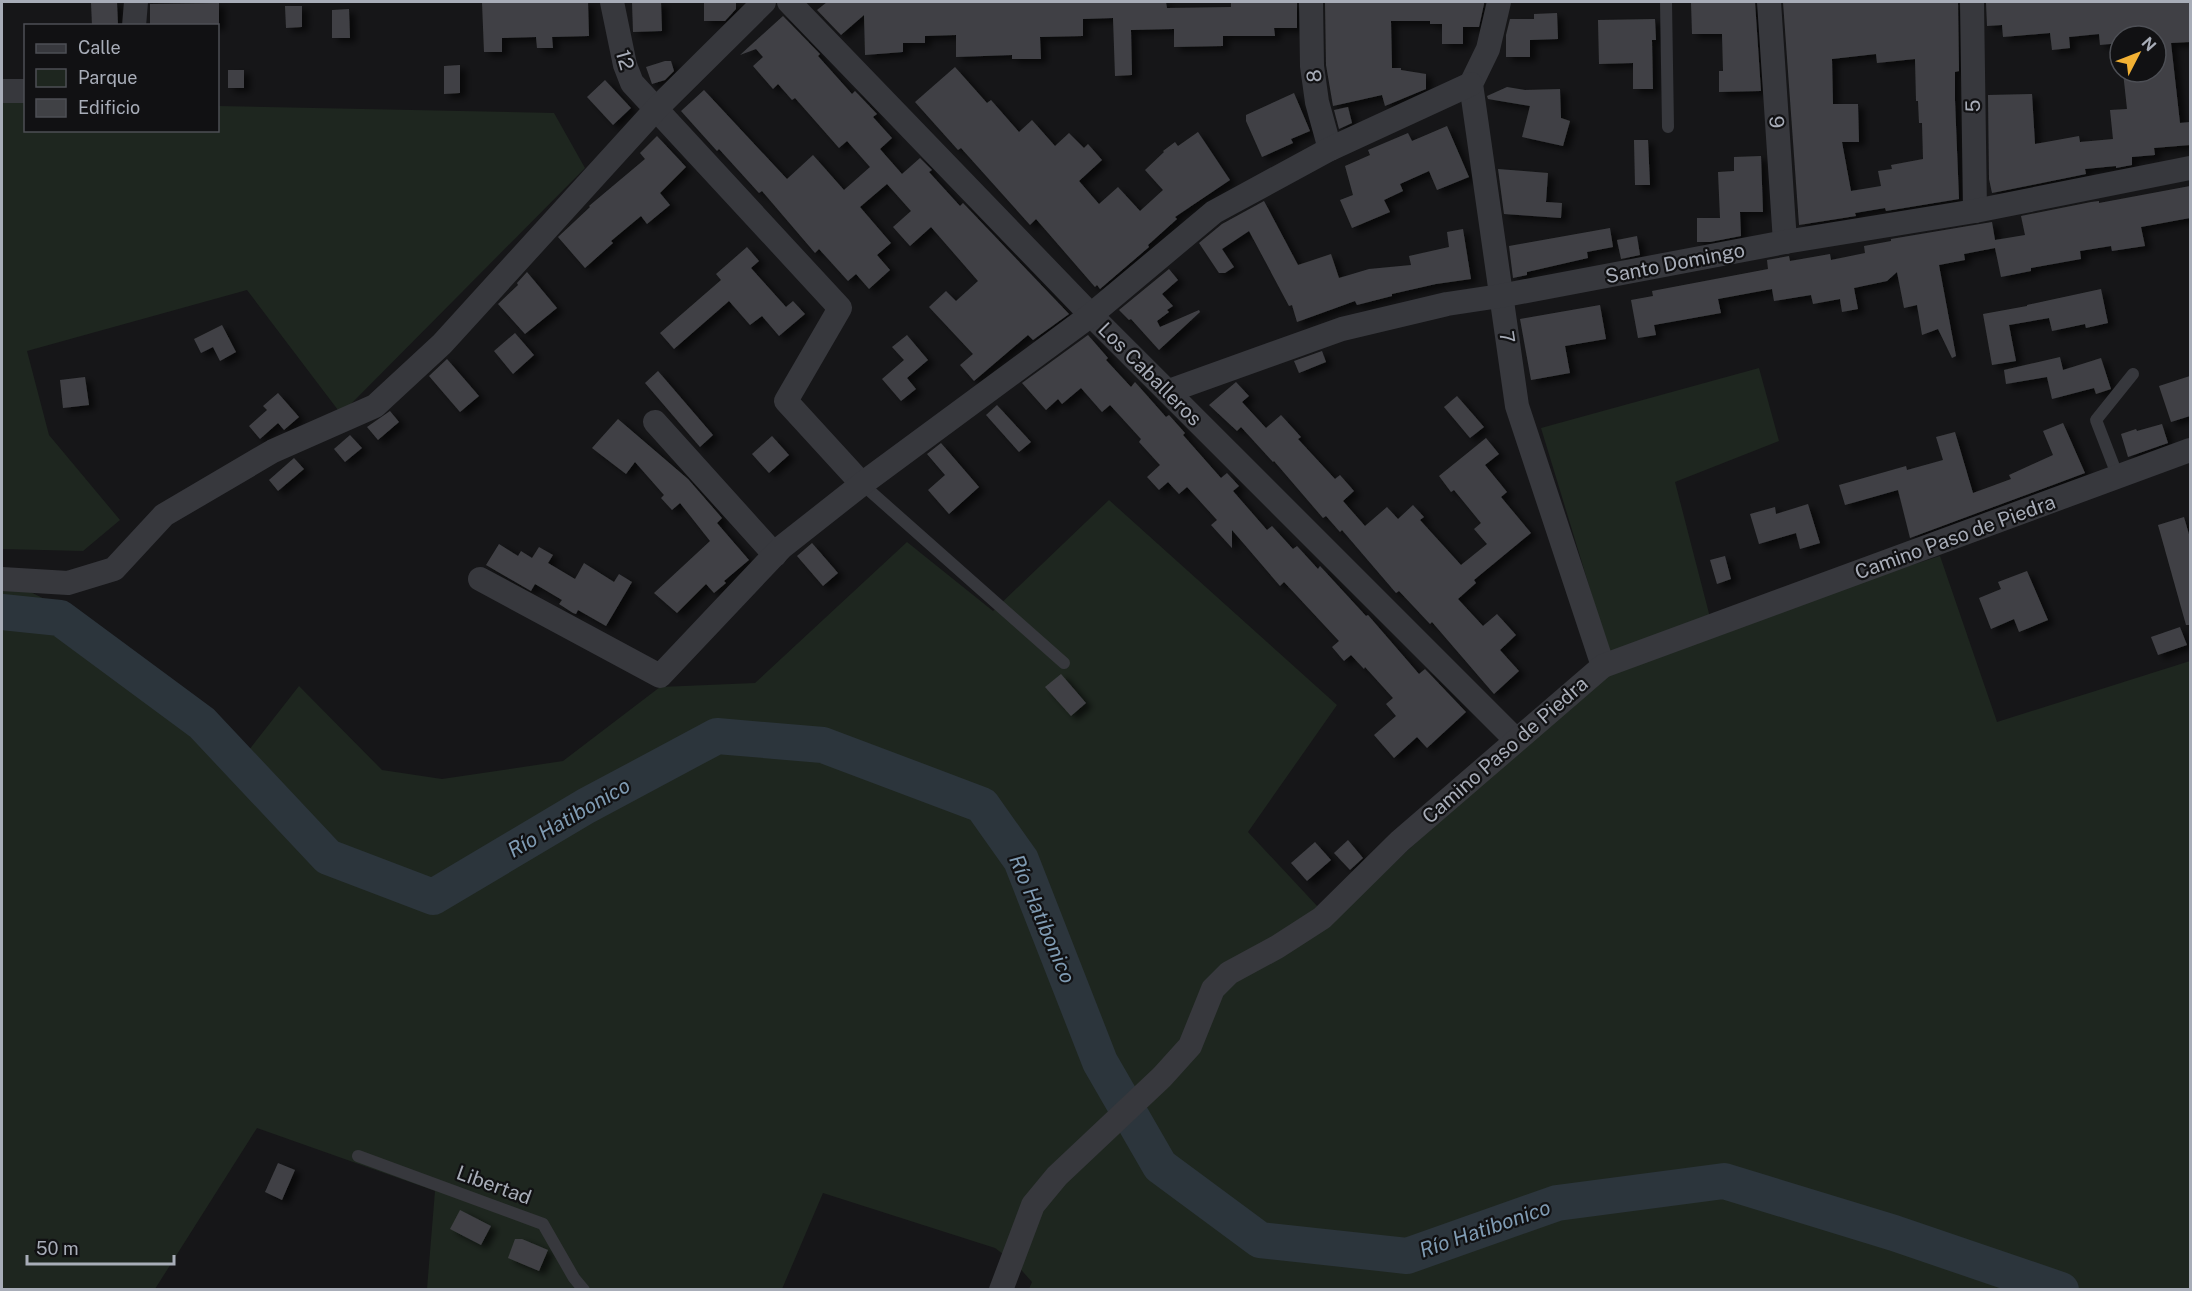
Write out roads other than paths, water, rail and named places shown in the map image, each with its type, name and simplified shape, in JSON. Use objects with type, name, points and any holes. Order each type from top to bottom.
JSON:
[{"type":"street","points":[[134,24],[136,2]]},
{"type":"street","name":"12","points":[[612,2],[625,64],[632,83],[840,308],[786,401],[862,484]]},
{"type":"street","points":[[2,579],[68,583],[114,569],[164,515],[273,451],[375,406],[442,344],[656,109],[764,2]]},
{"type":"street","name":"Los Caballeros","points":[[789,2],[1091,315],[1516,740]]},
{"type":"street","name":"8","points":[[1311,2],[1312,66],[1317,102],[1330,149]]},
{"type":"street","points":[[480,579],[660,676],[782,547],[862,484],[1091,315],[1214,212],[1330,149],[1471,84],[1488,49],[1498,2]]},
{"type":"street","name":"6","points":[[1769,2],[1785,242]]},
{"type":"street","name":"5","points":[[1972,2],[1975,211]]},
{"type":"street","name":"7","points":[[1471,84],[1517,406],[1603,666]]},
{"type":"street","points":[[2,91],[24,91]]},
{"type":"street","name":"Santo Domingo","points":[[1168,391],[1342,329],[1447,303],[1500,296],[1785,242],[1975,211],[2190,168]]},
{"type":"street","points":[[655,422],[775,555]]},
{"type":"street","name":"Camino Paso de Piedra","points":[[1001,1290],[1033,1205],[1057,1176],[1162,1077],[1190,1046],[1213,989],[1228,973],[1277,947],[1322,918],[1400,841],[1603,666],[2190,450]]},
{"type":"lane","points":[[1666,2],[1668,127]]},
{"type":"lane","points":[[2118,477],[2096,420],[2133,374]]},
{"type":"lane","points":[[862,484],[1064,663]]},
{"type":"lane","name":"Libertad","points":[[358,1156],[543,1224],[574,1278],[584,1290]]},
{"type":"waterway","name":"Río Hatibonico","points":[[2,612],[60,618],[202,723],[328,857],[433,897],[586,806],[717,736],[823,745],[982,805],[1021,860],[1100,1062],[1160,1166],[1260,1240],[1407,1256],[1557,1203],[1724,1181],[1894,1233],[2061,1290]]}]
